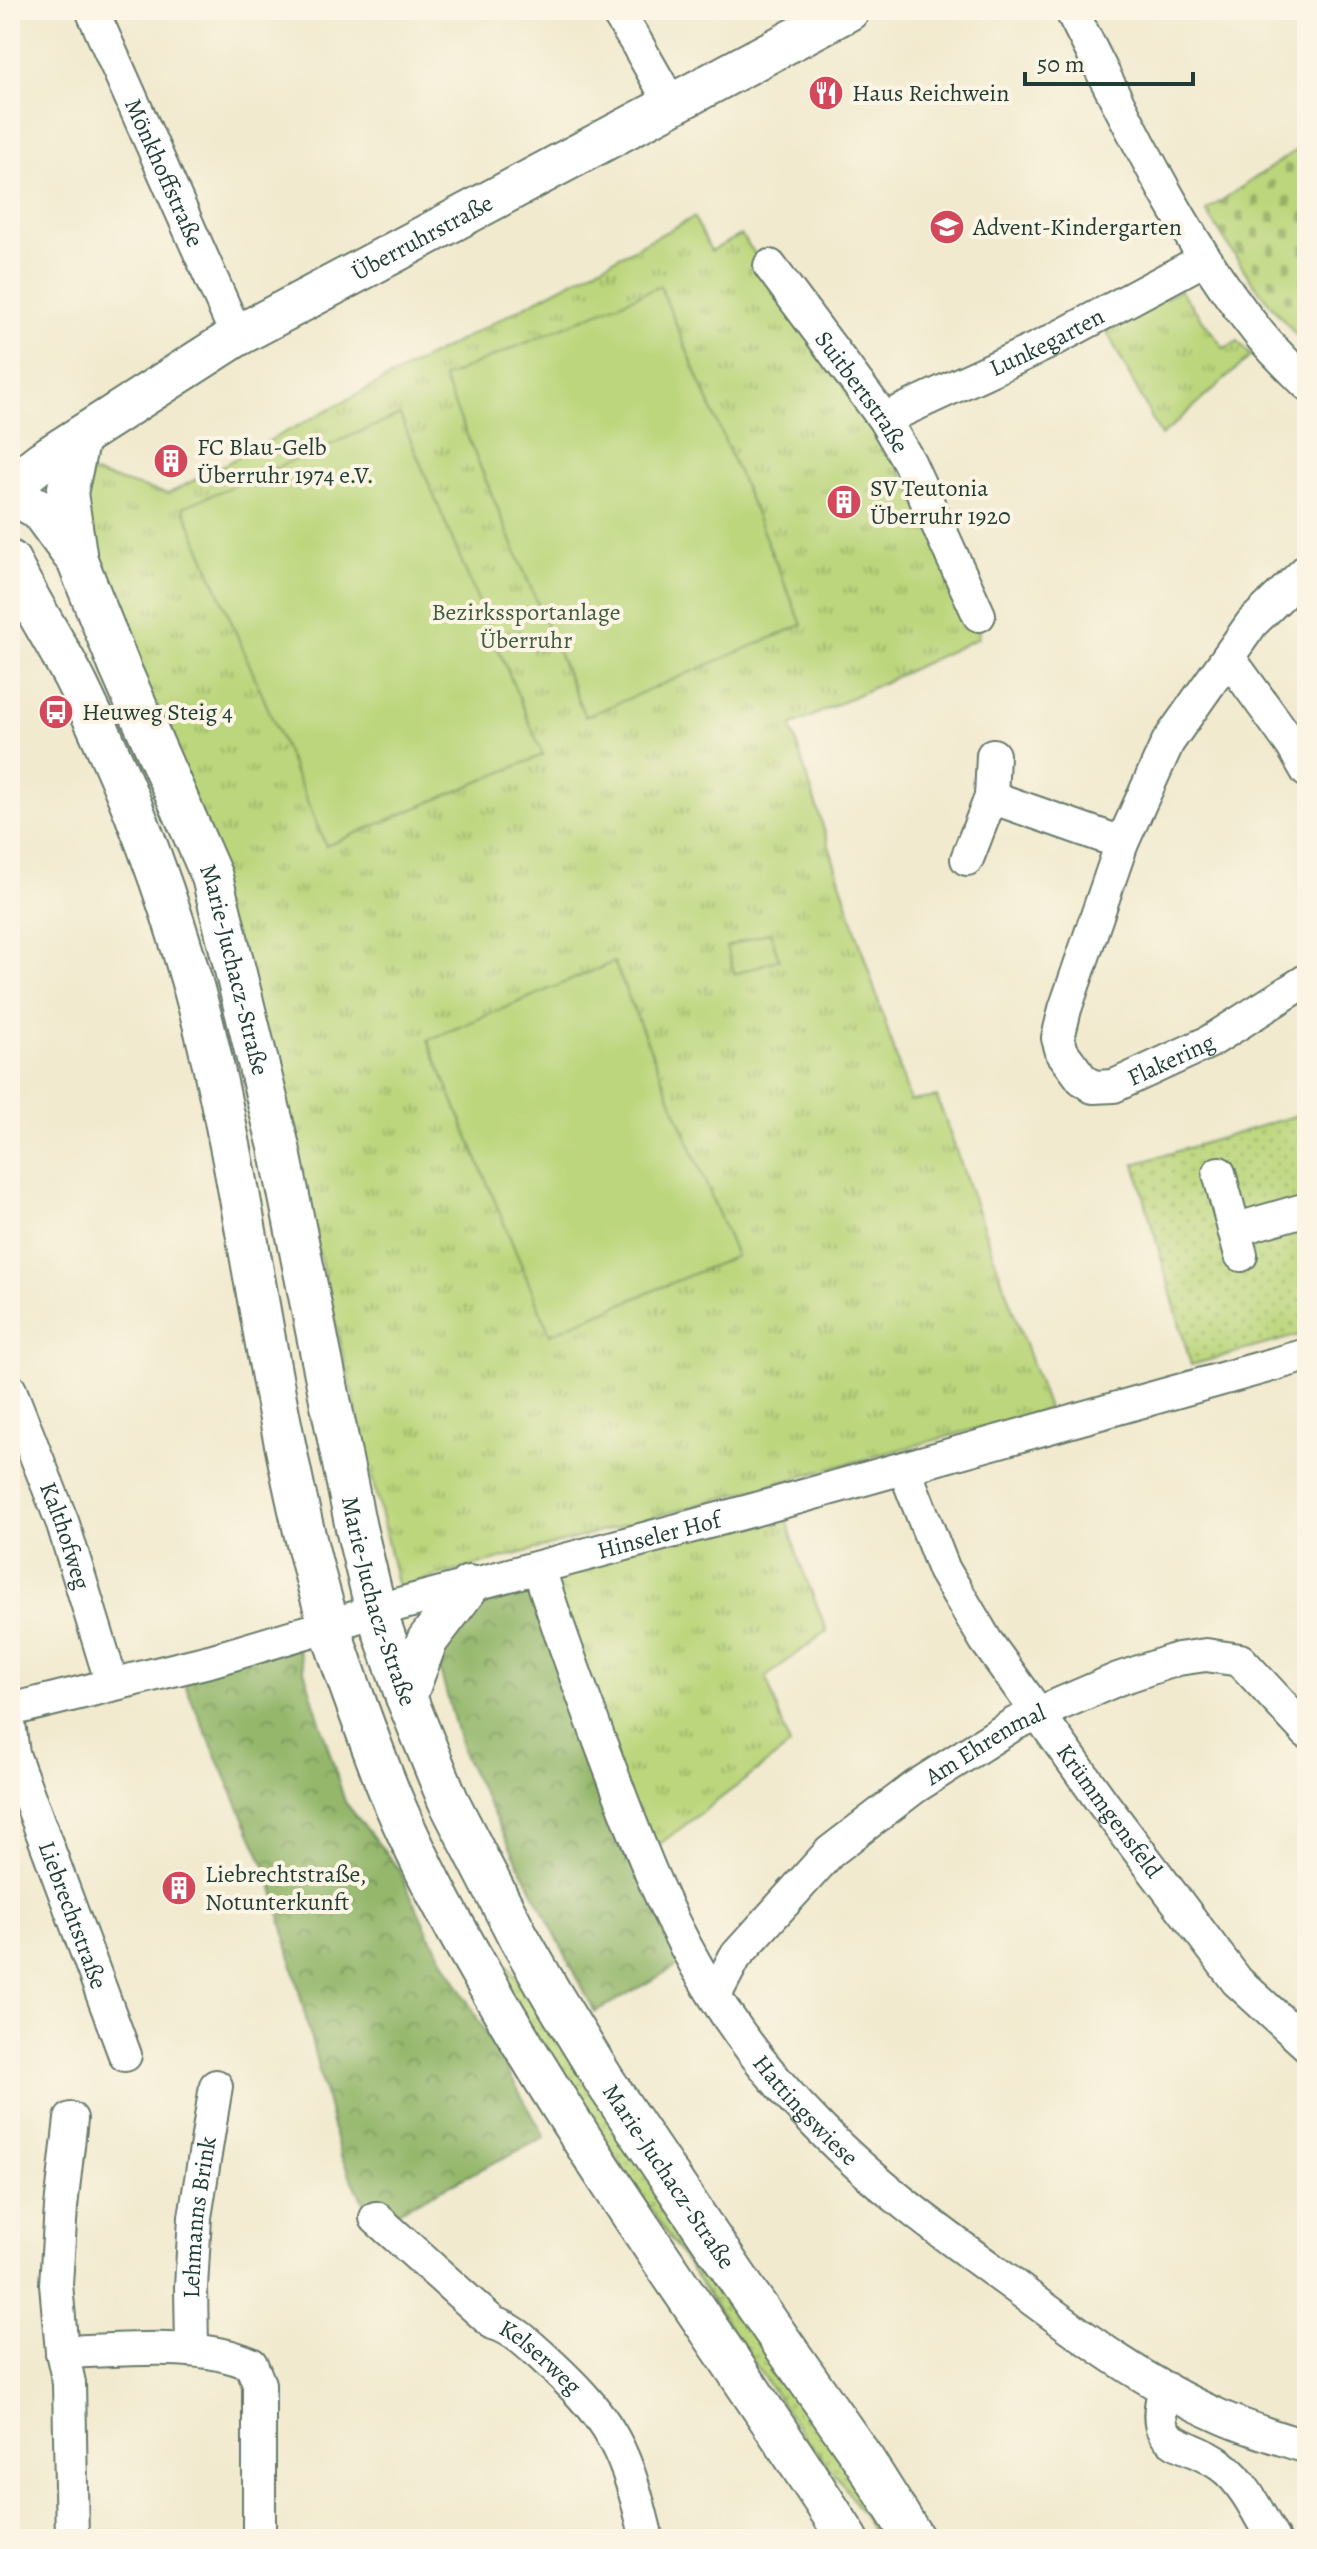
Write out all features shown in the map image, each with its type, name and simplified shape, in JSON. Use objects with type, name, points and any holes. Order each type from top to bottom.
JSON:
[{"type":"main road","name":"Überruhrstraße","points":[[10,486],[42,461],[237,336],[849,10]]},
{"type":"main road","name":"Marie-Juchacz-Straße","points":[[79,438],[67,493],[77,560],[120,668],[212,877],[279,1147],[344,1478],[376,1611],[406,1697],[448,1800],[552,1995],[604,2080],[864,2460],[914,2539]]},
{"type":"main road","name":"Marie-Juchacz-Straße","points":[[10,493],[39,509],[77,560]]},
{"type":"main road","name":"Marie-Juchacz-Straße","points":[[14,577],[56,642],[116,768],[163,890],[203,1022],[233,1158],[278,1410],[305,1535],[329,1624],[402,1822],[475,1965],[557,2102],[848,2539]]},
{"type":"main road","points":[[406,1697],[427,1641],[469,1586]]},
{"type":"street","name":"Mönkhoffstraße","points":[[92,10],[237,336]]},
{"type":"street","points":[[616,10],[671,104]]},
{"type":"street","points":[[1071,10],[1137,139],[1205,259],[1257,332],[1307,384]]},
{"type":"street","name":"Lunkegarten","points":[[884,419],[1046,344],[1205,259]]},
{"type":"street","name":"Suitbertstraße","points":[[770,266],[884,419],[909,462],[979,615]]},
{"type":"street","name":"Flakering","points":[[1307,570],[1252,623],[1168,742],[1122,843],[1058,1038],[1062,1052],[1082,1079],[1093,1087],[1114,1086],[1209,1042],[1307,980]]},
{"type":"street","points":[[1229,658],[1292,745],[1307,771]]},
{"type":"street","points":[[967,859],[991,797],[993,755]]},
{"type":"street","points":[[991,797],[1122,843]]},
{"type":"street","points":[[1219,1173],[1238,1242],[1307,1209]]},
{"type":"street","name":"Hinseler Hof","points":[[10,1710],[213,1660],[329,1624],[1307,1355]]},
{"type":"street","name":"Kalthofweg","points":[[10,1390],[63,1524],[112,1684]]},
{"type":"street","name":"Krümmgensfeld","points":[[904,1468],[944,1570],[986,1641],[1237,1981],[1304,2037]]},
{"type":"street","name":"Hattingswiese","points":[[539,1568],[560,1634],[650,1870],[680,1935],[715,1995],[775,2078],[863,2170],[1058,2319],[1109,2354],[1214,2414],[1307,2447]]},
{"type":"street","name":"Am Ehrenmal","points":[[715,1995],[735,1957],[830,1852],[915,1787],[1014,1724],[1133,1674],[1178,1659],[1206,1655],[1240,1660],[1307,1732]]},
{"type":"street","name":"Liebrechtstraße","points":[[10,1730],[13,1754],[125,2055]]},
{"type":"street","name":"Lehmanns Brink","points":[[192,2349],[191,2287],[195,2217],[216,2086]]},
{"type":"street","points":[[71,2119],[56,2284],[62,2352],[69,2383],[72,2539]]},
{"type":"street","name":"Kelserweg","points":[[376,2218],[493,2323],[509,2327],[569,2381],[596,2412],[614,2439],[626,2468],[647,2539]]},
{"type":"street","points":[[62,2352],[192,2349],[233,2356],[251,2364],[259,2384],[259,2539]]},
{"type":"street","points":[[1165,2388],[1158,2423],[1166,2436],[1223,2467],[1237,2481],[1273,2539]]},
{"type":"green space","points":[[1307,143],[1307,349],[1250,279],[1206,211]]},
{"type":"green space","name":"Bezirkssportanlage Überruhr","points":[[694,217],[711,251],[741,235],[858,390],[980,621],[978,638],[791,726],[910,1101],[937,1097],[1048,1409],[398,1587],[280,1089],[87,542],[80,505],[91,473],[168,494]]},
{"type":"green space","points":[[660,286],[802,625],[585,717],[443,378]]},
{"type":"green space","points":[[1180,290],[1224,348],[1238,341],[1251,356],[1161,436],[1106,330]]},
{"type":"green space","points":[[400,415],[543,755],[326,846],[183,507]]},
{"type":"green space","points":[[770,932],[779,959],[735,974],[726,947]]},
{"type":"green space","points":[[614,962],[736,1256],[550,1334],[428,1040]]},
{"type":"green space","points":[[1307,1112],[1307,1333],[1191,1365],[1135,1164]]},
{"type":"green space","points":[[782,1503],[800,1563],[827,1631],[766,1677],[790,1746],[661,1843],[645,1851],[544,1574]]},
{"type":"green space","points":[[539,1575],[691,1958],[595,2012],[464,1757],[425,1616]]},
{"type":"green space","points":[[296,1644],[345,1802],[398,1868],[429,1934],[545,2137],[374,2223],[340,2155],[271,1879],[181,1676]]},
{"type":"green space","points":[[462,1901],[894,2539],[878,2539],[842,2483],[806,2440],[530,2031]]},
{"type":"place","name":"Haus Reichwein","points":[[826,93]]},
{"type":"place","name":"Advent-Kindergarten","points":[[947,227]]},
{"type":"place","name":"FC Blau-Gelb Überruhr 1974 e.V.","points":[[171,461]]},
{"type":"place","name":"SV Teutonia Überruhr 1920","points":[[844,502]]},
{"type":"place","name":"Heuweg Steig 4","points":[[56,712]]},
{"type":"place","name":"Liebrechtstraße, Notunterkunft","points":[[179,1888]]}]
